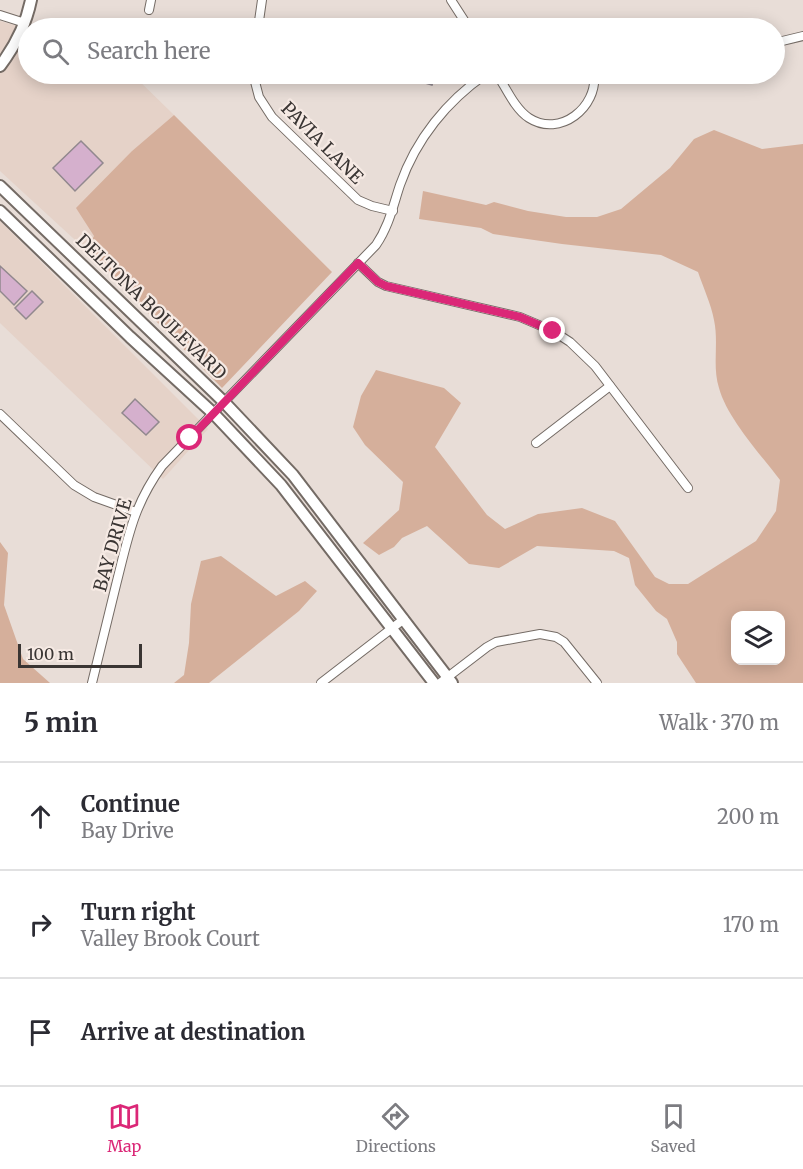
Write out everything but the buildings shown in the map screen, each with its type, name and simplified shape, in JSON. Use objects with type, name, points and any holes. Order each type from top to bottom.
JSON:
[{"type":"main road","points":[[26,18],[31,0]]},
{"type":"main road","points":[[0,66],[18,37]]},
{"type":"main road","name":"DELTONA BOULEVARD","points":[[0,186],[224,402],[293,475],[404,619],[447,681]]},
{"type":"main road","name":"DELTONA BOULEVARD","points":[[0,211],[214,414],[293,500],[434,683]]},
{"type":"main road","points":[[55,265],[69,251]]},
{"type":"street","points":[[149,10],[151,0]]},
{"type":"street","points":[[259,18],[262,0]]},
{"type":"street","points":[[451,0],[463,18]]},
{"type":"street","points":[[0,15],[18,21]]},
{"type":"street","points":[[785,40],[803,36]]},
{"type":"street","name":"PAVIA LANE","points":[[256,84],[259,97],[272,117],[357,200],[393,211]]},
{"type":"street","name":"BAY DRIVE","points":[[92,683],[136,512],[151,482],[162,466],[358,263],[384,233],[408,165],[429,129],[456,97],[473,84]]},
{"type":"street","points":[[504,84],[525,115],[548,125],[566,122],[580,112],[591,96],[593,84]]},
{"type":"street","points":[[358,263],[378,282],[386,286],[520,317],[545,327],[570,342],[610,386],[688,488]]},
{"type":"street","points":[[536,442],[610,386]]},
{"type":"street","points":[[0,414],[74,485],[94,497],[136,512]]},
{"type":"street","points":[[321,683],[404,619]]},
{"type":"street","points":[[447,681],[496,642],[540,634],[556,637],[564,642],[597,683]]},
{"type":"shaded area","points":[[0,21],[18,26],[0,58]]},
{"type":"shaded area","points":[[18,47],[18,84],[142,84],[174,115],[132,151],[86,250],[0,171],[0,73]]},
{"type":"shaded area","points":[[174,115],[332,272],[222,388],[86,250],[94,236],[76,208],[132,151]]},
{"type":"shaded area","points":[[714,130],[762,149],[803,144],[803,683],[696,683],[677,654],[677,642],[667,619],[656,611],[635,585],[629,558],[614,551],[537,546],[499,568],[469,564],[427,526],[402,538],[394,547],[379,555],[363,543],[399,510],[403,482],[365,445],[353,427],[361,396],[376,370],[444,388],[461,403],[435,447],[487,515],[505,529],[538,514],[582,508],[615,521],[655,577],[669,584],[688,584],[756,541],[776,511],[780,480],[745,436],[723,400],[717,380],[714,320],[698,272],[661,255],[493,234],[481,228],[419,219],[423,191],[486,205],[494,202],[528,211],[566,217],[597,217],[621,209],[670,168],[694,139]]},
{"type":"shaded area","points":[[0,221],[208,429],[163,479],[0,323]]},
{"type":"shaded area","points":[[0,542],[8,553],[4,605],[23,659],[50,683],[0,683]]},
{"type":"shaded area","points":[[221,556],[276,596],[305,581],[317,591],[299,611],[209,683],[174,683],[184,675],[189,643],[191,604],[201,561]]},
{"type":"route","points":[[190,438],[358,263],[378,282],[393,289],[520,317],[553,331]]}]
